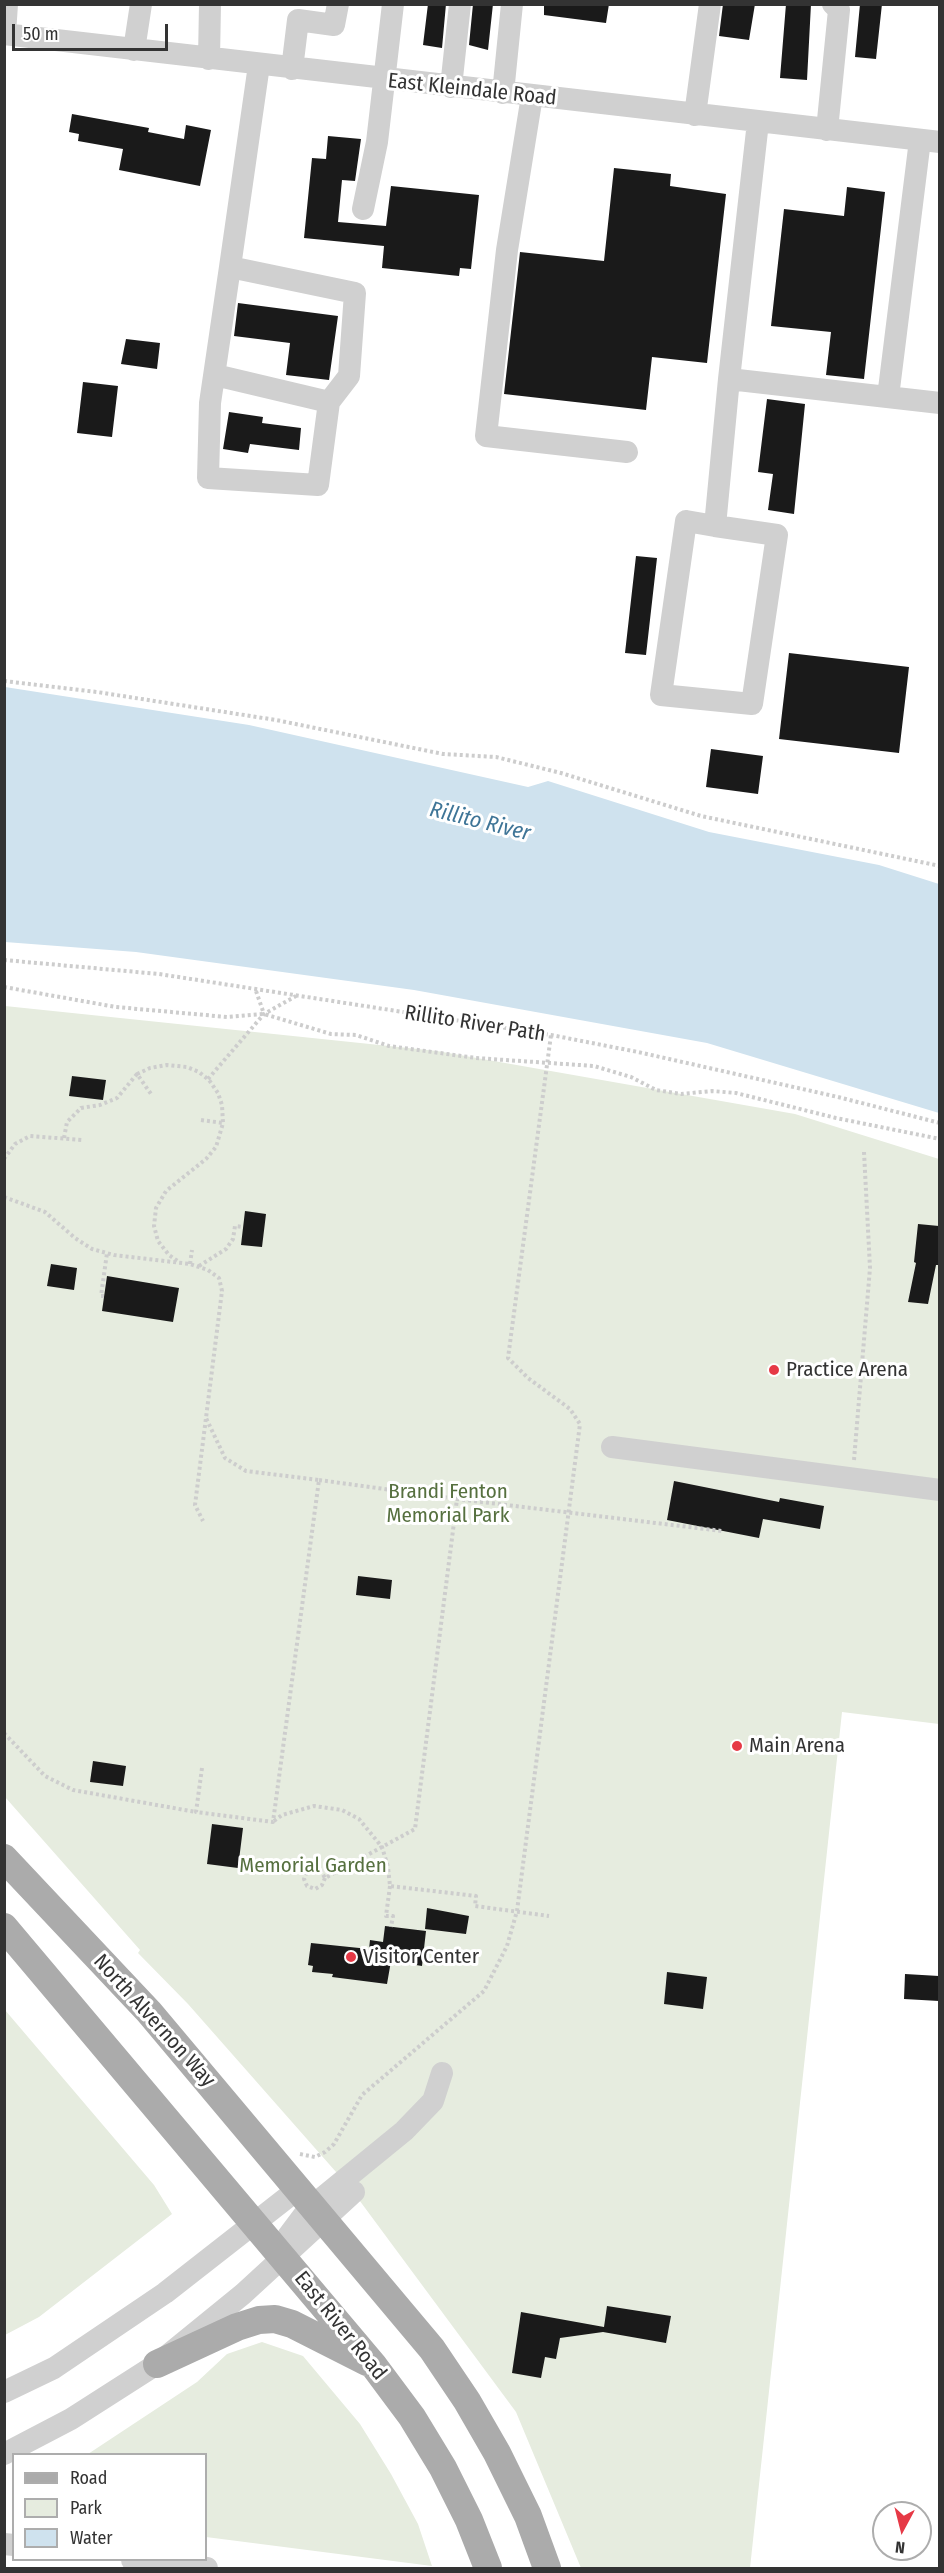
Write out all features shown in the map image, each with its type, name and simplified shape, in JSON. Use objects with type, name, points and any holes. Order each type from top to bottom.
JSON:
[{"type":"main road","name":"North Alvernon Way","points":[[4,1858],[149,2012],[312,2205]]},
{"type":"main road","points":[[4,1927],[284,2258]]},
{"type":"main road","points":[[312,2205],[432,2349],[467,2401],[497,2453],[528,2516],[548,2568]]},
{"type":"main road","name":"East River Road","points":[[284,2258],[374,2366],[412,2417],[443,2468],[469,2520],[488,2568]]},
{"type":"main road","points":[[157,2364],[237,2326],[259,2320],[275,2319],[292,2324],[374,2366]]},
{"type":"street","points":[[5,34],[7,4]]},
{"type":"street","points":[[134,50],[141,4]]},
{"type":"street","points":[[209,58],[210,4]]},
{"type":"street","points":[[292,69],[298,20],[334,25],[338,4]]},
{"type":"street","points":[[363,208],[377,142],[393,4]]},
{"type":"street","points":[[451,87],[460,4]]},
{"type":"street","points":[[503,93],[512,4]]},
{"type":"street","points":[[695,115],[710,4]]},
{"type":"street","points":[[827,129],[840,10],[833,4]]},
{"type":"street","name":"East Kleindale Road","points":[[5,34],[386,80],[930,141]]},
{"type":"street","points":[[230,267],[355,293],[349,376],[328,402],[318,485],[208,478],[210,403],[214,375],[230,267],[260,65]]},
{"type":"street","points":[[532,96],[507,250],[486,436],[627,452]]},
{"type":"street","points":[[715,526],[758,122]]},
{"type":"street","points":[[888,397],[930,141]]},
{"type":"street","points":[[214,375],[328,402]]},
{"type":"street","points":[[729,379],[939,403]]},
{"type":"street","points":[[686,521],[715,526],[777,535],[752,704],[661,695],[686,521]]},
{"type":"street","points":[[612,1447],[939,1490]]},
{"type":"street","points":[[284,2258],[312,2205],[404,2131],[433,2101],[442,2073]]},
{"type":"street","points":[[4,2392],[54,2368],[165,2293],[254,2224],[354,2192]]},
{"type":"street","name":"East River Road","points":[[4,2454],[71,2419],[157,2364],[284,2258]]},
{"type":"street","points":[[149,2561],[207,2568]]},
{"type":"path","points":[[4,681],[97,692],[276,720],[443,754],[496,757],[561,773],[701,816],[939,866]]},
{"type":"path","name":"Rillito River Path","points":[[4,960],[159,974],[551,1035],[838,1096],[939,1123]]},
{"type":"path","points":[[4,987],[116,1008],[227,1017],[264,1014],[331,1034],[356,1035],[389,1046],[476,1058],[594,1066],[631,1077],[657,1090],[681,1094],[712,1091],[736,1093],[826,1116],[939,1139]]},
{"type":"path","points":[[256,990],[264,1014]]},
{"type":"path","points":[[208,1079],[264,1014],[296,996]]},
{"type":"path","points":[[293,2151],[304,2156],[315,2157],[325,2152],[334,2144],[362,2095],[484,1991],[507,1946],[517,1911],[580,1424],[570,1409],[528,1378],[508,1358],[551,1035]]},
{"type":"path","points":[[64,1138],[67,1122],[81,1108],[100,1105],[117,1098],[137,1074],[150,1068],[167,1065],[187,1067],[208,1079],[218,1093],[223,1123],[216,1147],[206,1159],[166,1191],[156,1208],[154,1226],[158,1241],[169,1255],[181,1263]]},
{"type":"path","points":[[137,1074],[151,1094]]},
{"type":"path","points":[[201,1120],[223,1123]]},
{"type":"path","points":[[4,1159],[15,1144],[30,1136],[82,1140]]},
{"type":"path","points":[[853,1479],[870,1268],[864,1152]]},
{"type":"path","points":[[4,1197],[45,1212],[75,1238],[92,1249],[189,1264],[208,1269],[219,1278],[222,1292],[195,1505],[203,1521]]},
{"type":"path","points":[[198,1267],[226,1249],[233,1239],[235,1226],[243,1227]]},
{"type":"path","points":[[189,1264],[192,1250]]},
{"type":"path","points":[[104,1296],[101,1296],[107,1252]]},
{"type":"path","points":[[206,1418],[225,1458],[246,1471],[722,1531]]},
{"type":"path","points":[[273,1822],[319,1480]]},
{"type":"path","points":[[324,1878],[321,1871],[314,1868],[307,1871],[304,1879],[308,1886],[315,1889],[322,1885],[324,1878],[415,1829],[457,1498]]},
{"type":"path","points":[[4,1733],[45,1776],[73,1790],[196,1812],[273,1822],[282,1815],[300,1809],[328,1807],[359,1819],[382,1847],[388,1867],[390,1886],[386,1916],[393,1916],[391,1927]]},
{"type":"path","points":[[196,1812],[202,1768]]},
{"type":"path","points":[[390,1886],[476,1896],[475,1905],[549,1916]]},
{"type":"green space","name":"Brandi Fenton Memorial Park","points":[[5,1006],[437,1051],[795,1114],[939,1159],[939,1724],[842,1712],[750,2568],[581,2568],[516,2412],[351,2189],[188,2004],[138,1953],[140,1950],[5,1797]]},
{"type":"green space","points":[[5,2010],[154,2185],[172,2214],[39,2317],[5,2335]]},
{"type":"green space","points":[[262,2342],[303,2356],[360,2424],[391,2474],[418,2524],[432,2566],[207,2537],[207,2453],[90,2453],[197,2382],[227,2354]]},
{"type":"water","name":"Rillito River","points":[[5,687],[249,725],[528,787],[548,781],[709,832],[879,865],[939,884],[939,1113],[707,1043],[414,990],[136,952],[5,942]]},
{"type":"building","points":[[428,4],[446,4],[442,48],[423,45]]},
{"type":"building","points":[[473,4],[493,4],[488,50],[469,45]]},
{"type":"building","points":[[544,4],[609,4],[606,23],[544,15]]},
{"type":"building","points":[[723,4],[755,4],[749,40],[719,36]]},
{"type":"building","points":[[786,4],[811,4],[807,80],[780,78]]},
{"type":"building","points":[[860,4],[882,4],[876,59],[855,57]]},
{"type":"building","points":[[72,114],[149,128],[148,132],[184,139],[186,125],[211,130],[200,186],[119,170],[123,149],[78,141],[79,134],[69,132]]},
{"type":"building","points":[[328,136],[361,139],[355,181],[342,180],[338,222],[386,226],[391,186],[479,195],[471,269],[460,268],[459,276],[382,268],[384,246],[304,238],[312,158],[326,159]]},
{"type":"building","points":[[614,168],[671,174],[670,186],[726,194],[707,363],[652,357],[646,410],[504,394],[520,252],[604,261]]},
{"type":"building","points":[[847,187],[885,192],[864,379],[826,375],[831,332],[771,326],[784,209],[844,216]]},
{"type":"building","points":[[238,303],[338,316],[329,380],[286,375],[290,343],[234,336]]},
{"type":"building","points":[[126,339],[160,343],[157,369],[121,364]]},
{"type":"building","points":[[83,382],[118,386],[112,437],[77,433]]},
{"type":"building","points":[[767,399],[805,404],[794,514],[768,510],[773,474],[758,472]]},
{"type":"building","points":[[229,412],[263,417],[262,423],[301,428],[299,450],[250,444],[248,453],[223,449]]},
{"type":"building","points":[[636,556],[657,558],[646,655],[625,653]]},
{"type":"building","points":[[789,653],[909,667],[899,753],[779,739]]},
{"type":"building","points":[[711,749],[763,756],[758,794],[706,787]]},
{"type":"building","points":[[72,1076],[106,1080],[103,1100],[69,1096]]},
{"type":"building","points":[[245,1211],[266,1214],[262,1247],[241,1245]]},
{"type":"building","points":[[918,1224],[939,1226],[939,1265],[936,1265],[928,1304],[908,1302],[916,1263],[914,1262]]},
{"type":"building","points":[[51,1264],[77,1268],[74,1290],[47,1286]]},
{"type":"building","points":[[107,1276],[179,1288],[173,1322],[102,1311]]},
{"type":"building","points":[[674,1481],[779,1502],[780,1498],[824,1506],[820,1529],[763,1519],[759,1538],[667,1520]]},
{"type":"building","points":[[358,1576],[392,1580],[390,1599],[356,1595]]},
{"type":"building","points":[[93,1761],[126,1766],[123,1786],[90,1782]]},
{"type":"building","points":[[212,1824],[243,1828],[238,1868],[207,1864]]},
{"type":"building","points":[[427,1908],[469,1916],[466,1934],[425,1929]]},
{"type":"building","name":"Visitor Center","points":[[385,1926],[426,1931],[422,1966],[391,1961],[387,1984],[332,1977],[333,1974],[312,1972],[313,1966],[308,1965],[311,1943],[369,1949],[370,1940],[383,1942]]},
{"type":"building","points":[[667,1972],[707,1977],[703,2009],[664,2004]]},
{"type":"building","points":[[905,1974],[939,1976],[939,2001],[904,1999]]},
{"type":"building","points":[[607,2306],[671,2316],[666,2343],[603,2332],[560,2338],[556,2359],[545,2357],[541,2378],[512,2373],[521,2312],[604,2327]]},
{"type":"place","name":"Practice Arena","points":[[774,1370]]},
{"type":"place","name":"Main Arena","points":[[737,1746]]},
{"type":"place","name":"Visitor Center","points":[[351,1957]]},
{"type":"park label","name":"Memorial Garden","points":[[313,1866]]}]
